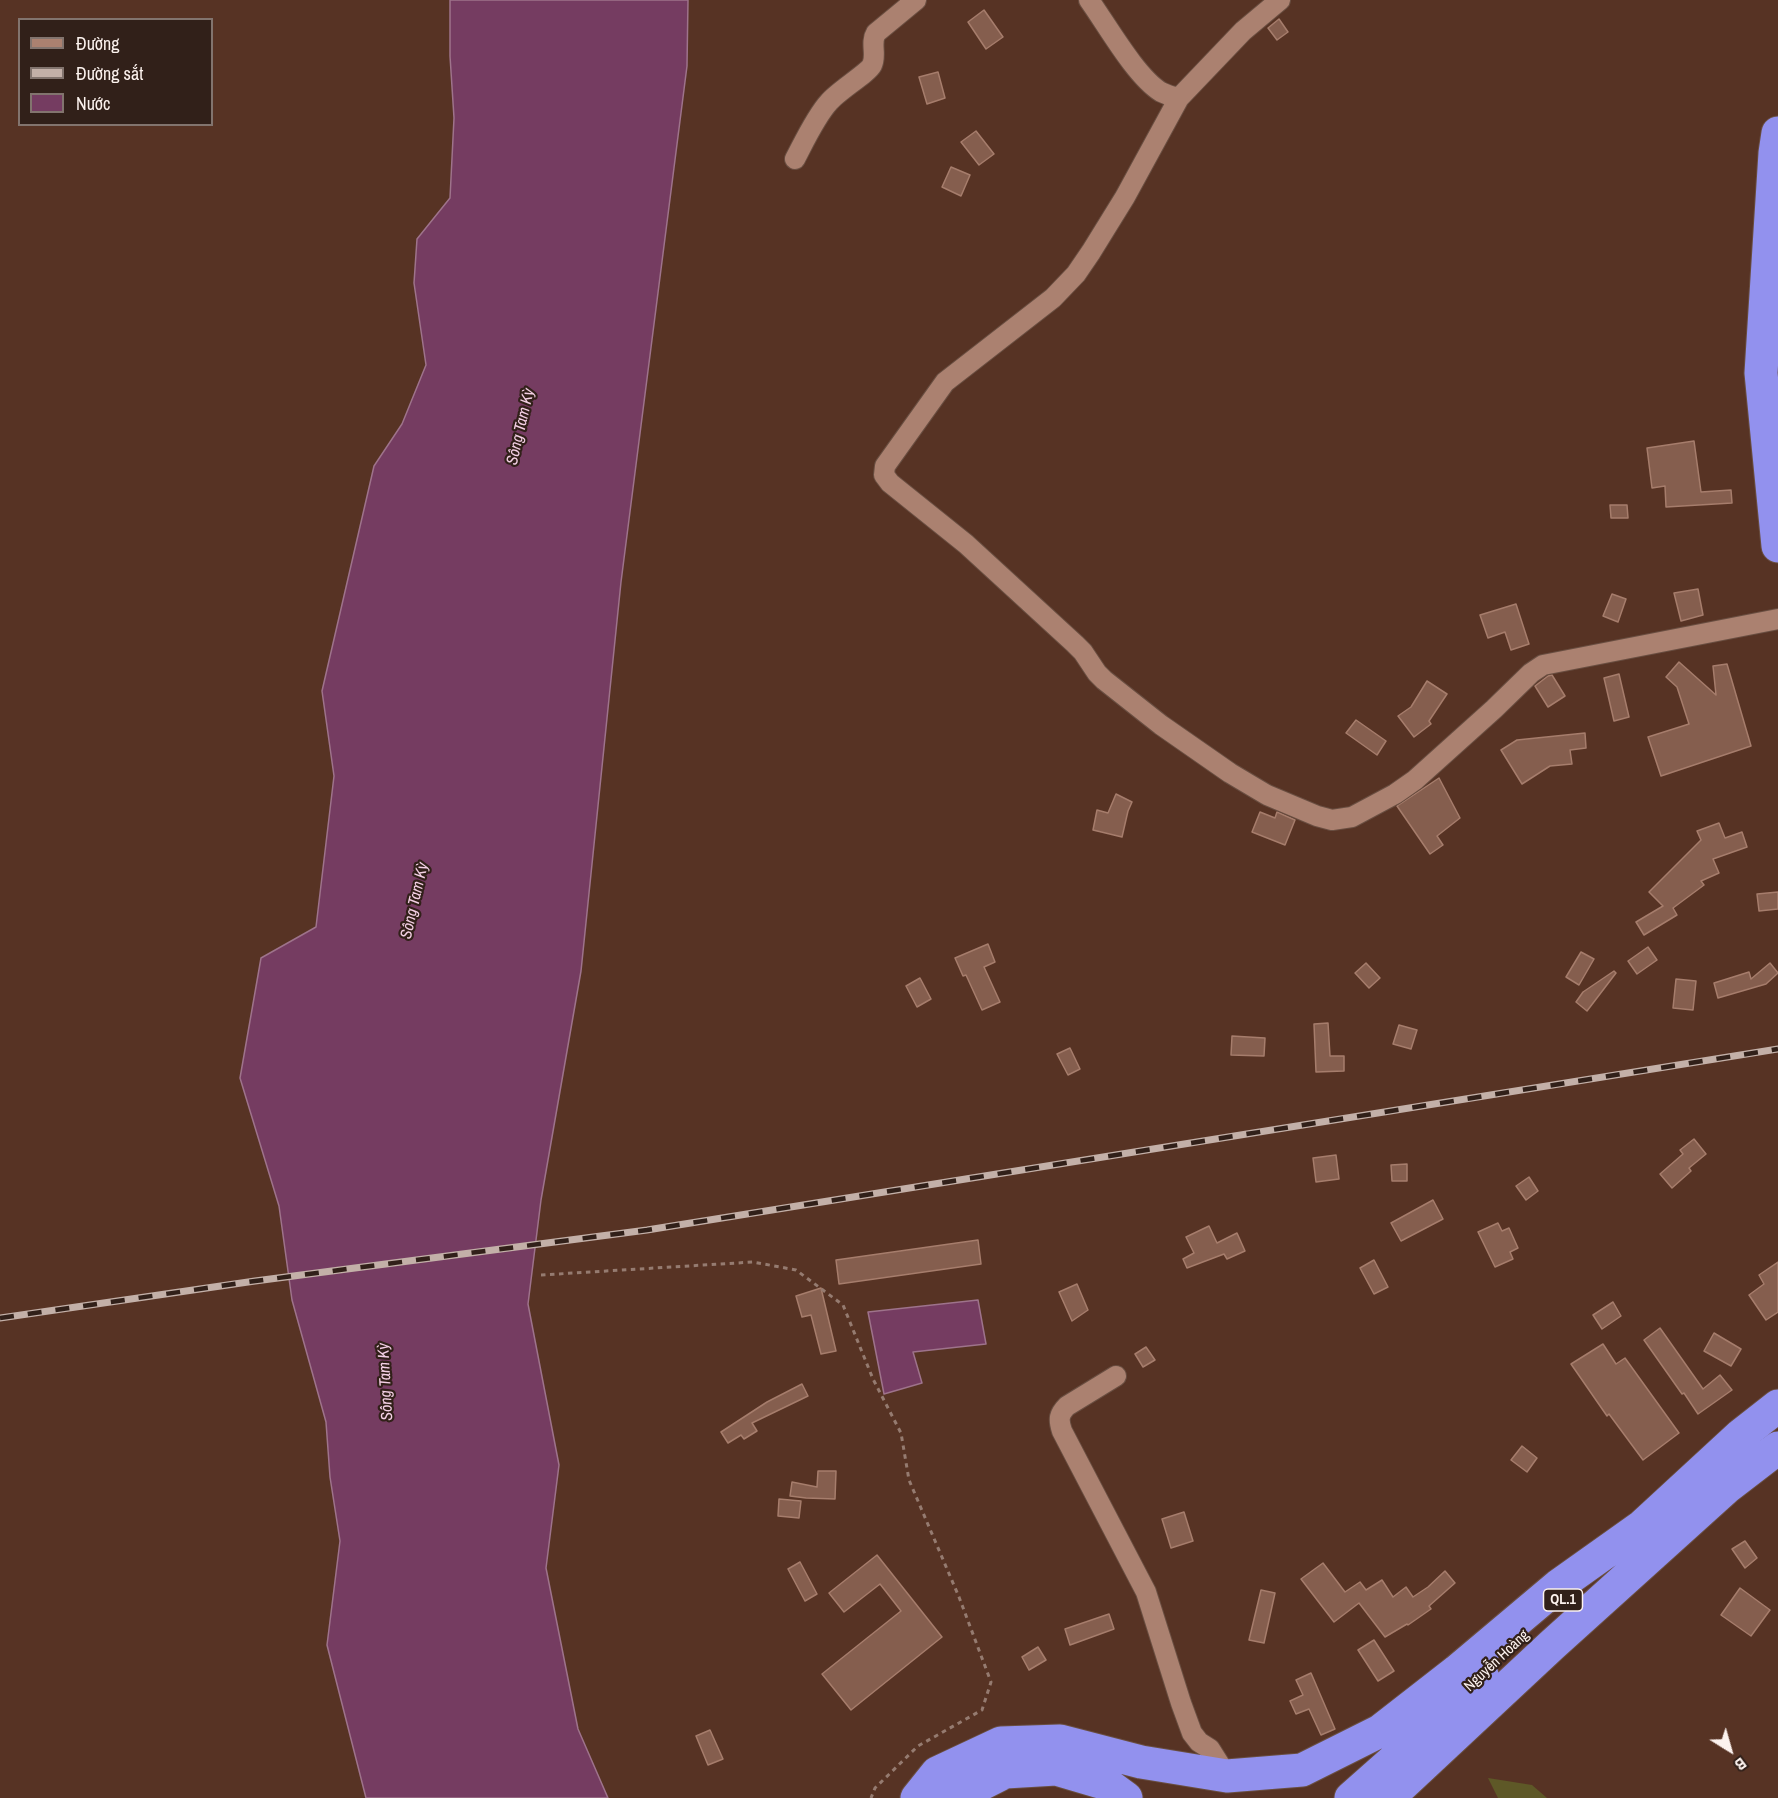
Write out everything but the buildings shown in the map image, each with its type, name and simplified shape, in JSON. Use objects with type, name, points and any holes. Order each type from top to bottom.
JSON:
[{"type":"highway","points":[[1778,133],[1775,153],[1770,361],[1778,546]]},
{"type":"highway","name":"Nguyễn Hoàng","points":[[1351,1798],[1741,1435],[1778,1406]]},
{"type":"highway","name":"Nguyễn Hoàng","points":[[1388,1798],[1552,1645],[1726,1488],[1772,1458]]},
{"type":"highway","points":[[917,1798],[937,1773],[1001,1743],[1060,1741],[1141,1762],[1227,1776],[1302,1770],[1380,1731],[1457,1671],[1558,1586],[1641,1527]]},
{"type":"highway","points":[[954,1798],[1005,1772],[1056,1769],[1107,1784],[1126,1798]]},
{"type":"street","points":[[795,159],[826,104],[870,68],[874,58],[872,39],[876,33],[916,0]]},
{"type":"street","points":[[1089,0],[1133,64],[1164,94],[1179,98]]},
{"type":"street","points":[[1280,0],[1243,31],[1179,98],[1125,197],[1076,274],[1053,298],[945,382],[885,466],[884,475],[890,483],[966,543],[1075,644],[1097,674],[1161,725],[1230,773],[1267,795],[1332,820],[1352,817],[1395,794],[1415,780],[1494,710],[1531,673],[1543,665],[1778,618]]},
{"type":"street","points":[[1116,1376],[1067,1406],[1061,1412],[1058,1420],[1146,1592],[1192,1733],[1199,1742],[1210,1749],[1227,1776]]},
{"type":"path","points":[[541,1275],[753,1262],[796,1270],[843,1305],[873,1379],[901,1433],[909,1480],[959,1597],[991,1682],[982,1710],[918,1746],[875,1788],[871,1798]]},
{"type":"shaded area","points":[[1488,1778],[1532,1785],[1547,1798],[1498,1798]]},
{"type":"water","name":"Sông Tam Kỳ","points":[[450,0],[688,0],[687,66],[621,582],[581,971],[541,1200],[528,1304],[559,1465],[546,1568],[578,1729],[608,1798],[366,1798],[327,1645],[340,1541],[330,1477],[326,1422],[292,1300],[279,1206],[240,1078],[261,958],[316,927],[334,776],[322,691],[374,466],[402,424],[426,365],[414,283],[417,239],[450,198],[454,118],[450,56]]},
{"type":"water","points":[[978,1300],[986,1344],[913,1352],[922,1383],[884,1394],[868,1312]]},
{"type":"railway","points":[[0,1318],[255,1281],[647,1230],[1778,1049]]}]
